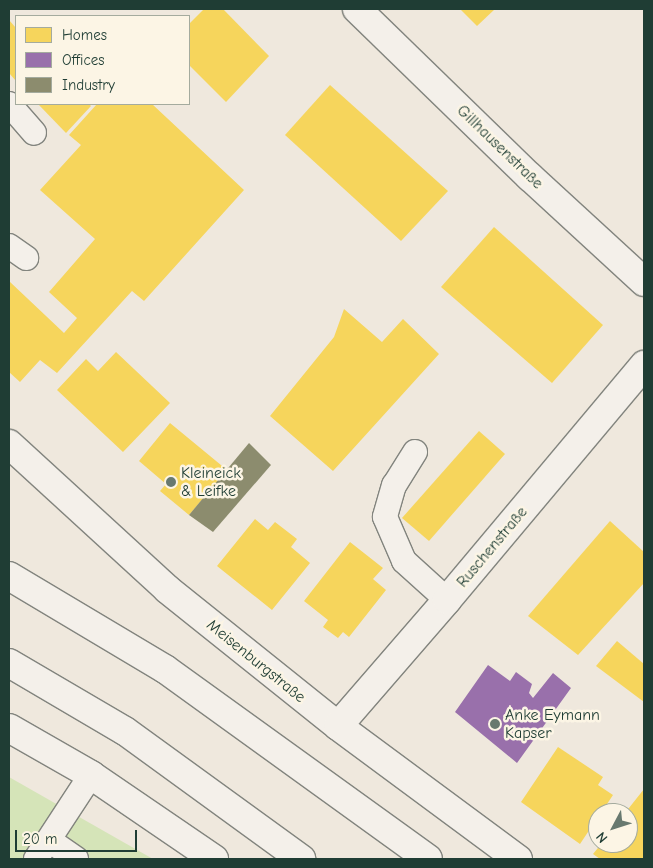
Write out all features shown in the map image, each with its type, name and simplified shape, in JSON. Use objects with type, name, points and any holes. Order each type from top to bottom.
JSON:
[{"type":"street","name":"Gillhausenstraße","points":[[358,9],[530,177],[644,282]]},
{"type":"street","name":"Ruschenstraße","points":[[338,726],[447,600],[644,365]]},
{"type":"street","name":"Meisenburgstraße","points":[[9,444],[167,589],[338,726],[518,859]]},
{"type":"street","points":[[9,576],[165,669],[428,859]]},
{"type":"street","points":[[9,663],[125,731],[301,859]]},
{"type":"street","points":[[9,728],[91,775],[214,859]]},
{"type":"lane","points":[[9,104],[34,133]]},
{"type":"lane","points":[[415,452],[394,485],[385,517],[404,561],[447,600]]},
{"type":"lane","points":[[76,859],[42,850],[91,775]]},
{"type":"green space","points":[[9,777],[153,859],[9,859]]},
{"type":"building: Homes","points":[[204,9],[223,9],[269,56],[226,102],[190,66],[190,23]]},
{"type":"building: Homes","points":[[460,9],[495,9],[477,26]]},
{"type":"building: Homes","points":[[9,20],[15,27],[15,80],[9,73]]},
{"type":"building: Homes","points":[[330,85],[448,191],[401,241],[285,135]]},
{"type":"building: Homes","points":[[39,105],[91,106],[66,133]]},
{"type":"building: Homes","points":[[96,105],[153,105],[244,190],[144,301],[132,291],[57,373],[40,360],[20,382],[9,372],[9,281],[64,333],[77,318],[49,292],[95,239],[40,190],[81,145],[69,135]]},
{"type":"building: Homes","points":[[494,227],[603,325],[552,383],[441,287]]},
{"type":"building: Homes","points":[[344,309],[382,342],[403,319],[439,354],[333,471],[270,416],[334,337]]},
{"type":"building: Homes","points":[[116,352],[170,403],[123,452],[57,390],[86,359],[98,371]]},
{"type":"building: Homes","points":[[170,423],[227,470],[189,515],[160,491],[166,484],[139,461]]},
{"type":"building: Homes","points":[[479,431],[505,454],[429,541],[402,518]]},
{"type":"building: Homes","points":[[255,519],[268,530],[275,522],[297,539],[291,547],[310,563],[272,610],[217,566]]},
{"type":"building: Homes","points":[[610,521],[644,552],[644,583],[578,655],[528,616]]},
{"type":"building: Homes","points":[[350,542],[383,568],[373,579],[386,590],[349,637],[343,632],[338,638],[323,627],[328,620],[304,601]]},
{"type":"building: Homes","points":[[617,641],[644,664],[644,702],[596,666]]},
{"type":"building: Homes","points":[[558,747],[603,777],[598,785],[613,795],[608,803],[588,803],[588,832],[580,844],[521,802]]},
{"type":"building: Homes","points":[[644,789],[644,859],[600,859],[594,853],[638,853],[638,803],[633,803]]},
{"type":"building: Offices","points":[[488,665],[510,681],[516,672],[532,684],[529,693],[533,698],[553,673],[571,688],[517,763],[455,712]]},
{"type":"building: Industry","points":[[249,443],[271,465],[213,532],[189,515]]},
{"type":"place","name":"Kleineick & Leifke","points":[[171,482]]},
{"type":"place","name":"Anke Eymann Kapser","points":[[495,724]]}]
